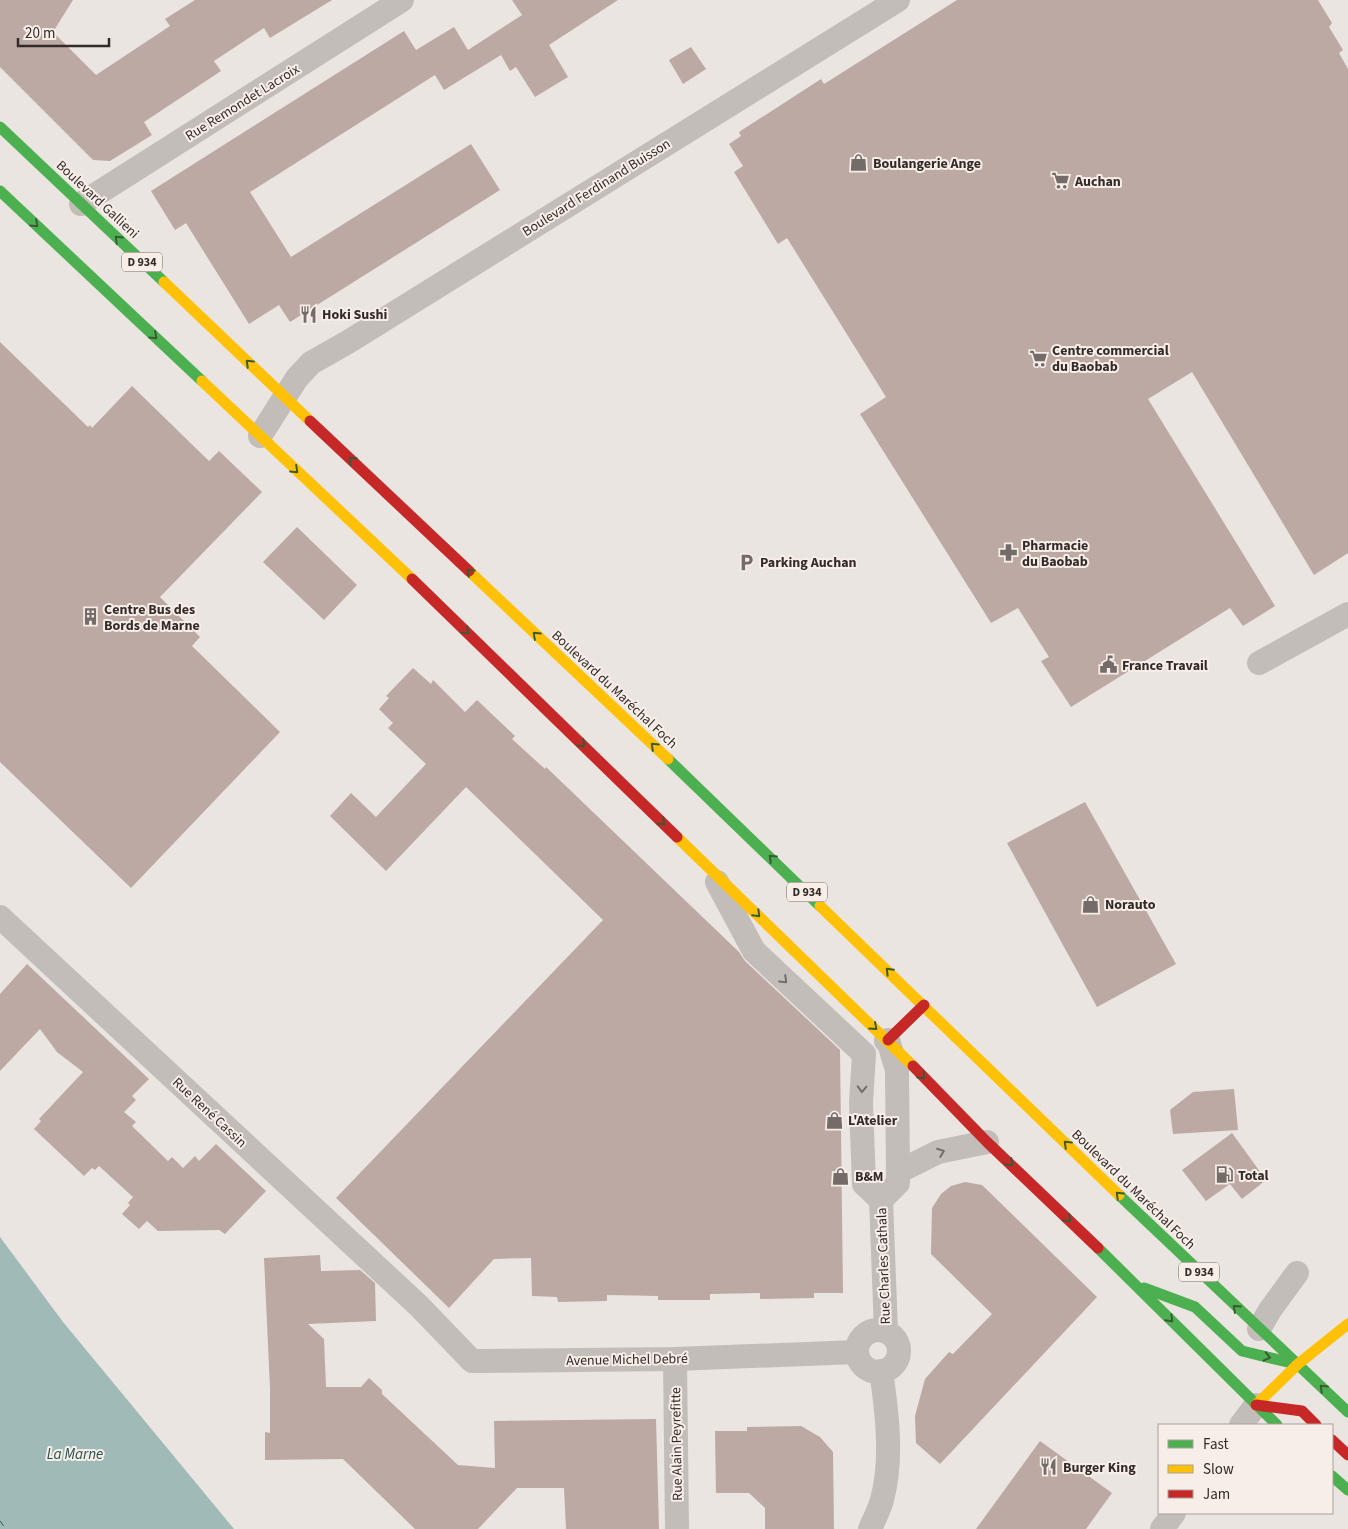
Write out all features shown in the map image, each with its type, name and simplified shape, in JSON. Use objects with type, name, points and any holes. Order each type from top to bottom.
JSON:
[{"type":"main road","name":"Boulevard Gallieni","points":[[0,127],[284,397]]},
{"type":"main road","points":[[0,191],[418,584],[818,976],[888,1040],[987,1142],[1136,1284],[1276,1424]]},
{"type":"main road","name":"Boulevard du Maréchal Foch","points":[[284,397],[690,780],[1259,1329],[1348,1412]]},
{"type":"main road","points":[[888,1040],[924,1005]]},
{"type":"main road","points":[[1136,1284],[1195,1308],[1242,1352],[1298,1364]]},
{"type":"main road","points":[[1256,1405],[1298,1364],[1348,1324]]},
{"type":"main road","points":[[1256,1405],[1302,1411],[1315,1424]]},
{"type":"main road","points":[[1333,1441],[1348,1455]]},
{"type":"main road","points":[[1333,1477],[1348,1490]]},
{"type":"street","name":"Rue Remondet Lacroix","points":[[81,204],[402,0]]},
{"type":"street","name":"Boulevard Ferdinand Buisson","points":[[260,436],[297,378],[311,363],[348,342],[898,0]]},
{"type":"street","points":[[1259,663],[1348,614]]},
{"type":"street","points":[[709,868],[754,951],[864,1054],[888,1040]]},
{"type":"street","name":"Rue René Cassin","points":[[0,918],[419,1306]]},
{"type":"street","name":"Rue Charles Cathala","points":[[881,1200],[898,1183],[897,1070],[888,1040]]},
{"type":"street","name":"Rue Charles Cathala","points":[[864,1054],[862,1104],[864,1184],[881,1200],[886,1331]]},
{"type":"street","points":[[898,1172],[938,1152],[987,1142]]},
{"type":"street","points":[[1259,1329],[1270,1310],[1297,1273]]},
{"type":"street","name":"Avenue Michel Debré","points":[[419,1306],[472,1361],[674,1359],[857,1352]]},
{"type":"street","name":"Rue Charles Cathala","points":[[857,1352],[861,1338],[866,1334],[878,1330],[886,1331],[896,1340],[898,1353],[893,1365],[880,1371]]},
{"type":"street","points":[[857,1352],[858,1358],[867,1368],[880,1371],[885,1399],[888,1469],[882,1501],[870,1529]]},
{"type":"street","name":"Rue Alain Peyrefitte","points":[[674,1359],[677,1529]]},
{"type":"street","points":[[1241,1424],[1256,1405]]},
{"type":"street","points":[[1162,1529],[1173,1514]]},
{"type":"water","name":"La Marne","points":[[0,1237],[63,1322],[234,1529],[0,1529]]},
{"type":"building","points":[[0,0],[73,0],[53,32],[96,75],[170,26],[165,19],[195,0],[332,0],[270,38],[264,28],[214,61],[221,71],[144,122],[152,135],[110,161],[93,160],[0,67]]},
{"type":"building","points":[[512,0],[618,0],[549,45],[568,77],[535,97],[516,67],[510,71],[501,55],[444,90],[435,75],[250,192],[291,257],[471,144],[500,190],[290,322],[279,305],[249,324],[186,223],[175,230],[151,191],[404,31],[416,50],[454,27],[468,50],[522,15]]},
{"type":"building","name":"Centre commercial du Baobab","points":[[957,0],[1318,0],[1332,23],[1329,27],[1343,50],[1339,53],[1348,69],[1348,553],[1314,575],[1192,372],[1148,399],[1275,606],[1243,626],[1230,608],[1071,707],[1041,661],[1049,657],[1018,608],[991,623],[860,414],[886,397],[787,238],[778,244],[734,172],[743,166],[729,144],[741,136],[739,132],[821,79],[824,84]]},
{"type":"building","points":[[691,47],[706,69],[683,84],[669,60]]},
{"type":"building","name":"Centre Bus des Bords de Marne","points":[[0,342],[88,427],[90,425],[92,428],[132,386],[209,461],[219,451],[262,492],[160,597],[200,637],[192,646],[280,732],[131,888],[0,762]]},
{"type":"building","points":[[297,527],[357,585],[324,620],[263,562]]},
{"type":"building","points":[[413,668],[431,684],[433,680],[465,712],[477,700],[515,736],[512,739],[545,769],[546,767],[739,952],[745,961],[840,1050],[843,1293],[814,1293],[814,1298],[760,1299],[760,1293],[710,1294],[710,1300],[658,1300],[658,1296],[607,1295],[607,1301],[558,1302],[557,1297],[532,1296],[531,1258],[494,1259],[449,1308],[336,1198],[603,920],[466,787],[386,871],[330,816],[351,793],[376,817],[426,764],[388,728],[393,723],[379,709],[389,698],[386,696]]},
{"type":"building","name":"Norauto","points":[[1085,802],[1176,964],[1097,1007],[1007,843]]},
{"type":"building","points":[[27,964],[149,1079],[132,1096],[136,1100],[124,1112],[136,1122],[132,1126],[168,1161],[172,1157],[183,1168],[195,1156],[199,1161],[216,1144],[266,1191],[225,1234],[219,1230],[158,1231],[147,1221],[139,1229],[122,1214],[130,1205],[128,1203],[133,1197],[99,1166],[95,1170],[92,1168],[84,1176],[34,1129],[41,1121],[39,1119],[83,1072],[57,1052],[40,1029],[0,1071],[0,994]]},
{"type":"building","points":[[1234,1089],[1238,1130],[1173,1134],[1170,1110],[1193,1092]]},
{"type":"building","name":"Total","points":[[1232,1133],[1266,1180],[1242,1199],[1230,1184],[1206,1201],[1182,1170]]},
{"type":"building","points":[[965,1182],[982,1185],[1097,1297],[940,1464],[916,1443],[915,1416],[925,1379],[949,1352],[953,1354],[992,1314],[931,1254],[932,1208],[941,1194],[951,1186]]},
{"type":"building","points":[[320,1255],[321,1271],[360,1270],[375,1283],[376,1321],[308,1324],[324,1339],[326,1387],[361,1387],[369,1378],[382,1390],[382,1394],[458,1465],[495,1468],[494,1421],[656,1419],[659,1529],[566,1529],[564,1488],[517,1488],[478,1529],[415,1529],[343,1459],[265,1460],[265,1432],[270,1433],[270,1388],[264,1258]]},
{"type":"building","points":[[801,1426],[820,1437],[833,1452],[834,1529],[765,1529],[765,1508],[749,1493],[716,1493],[715,1431],[747,1431],[747,1427]]},
{"type":"building","name":"Burger King","points":[[1040,1441],[1112,1493],[1086,1529],[976,1529]]},
{"type":"ferry route","points":[[0,1521],[6,1529]]},
{"type":"traffic: fast","points":[[0,127],[164,282]]},
{"type":"traffic: fast","points":[[0,191],[202,381]]},
{"type":"traffic: fast","points":[[668,759],[820,906]]},
{"type":"traffic: fast","points":[[1119,1195],[1348,1412]]},
{"type":"traffic: fast","points":[[1098,1248],[1276,1424]]},
{"type":"traffic: fast","points":[[1144,1288],[1195,1307],[1242,1351],[1296,1364]]},
{"type":"traffic: fast","points":[[1333,1477],[1348,1490]]},
{"type":"traffic: slow","points":[[164,282],[310,421]]},
{"type":"traffic: slow","points":[[202,381],[412,579]]},
{"type":"traffic: slow","points":[[469,571],[668,759]]},
{"type":"traffic: slow","points":[[677,837],[913,1066]]},
{"type":"traffic: slow","points":[[820,906],[1119,1195]]},
{"type":"traffic: slow","points":[[1256,1405],[1298,1364],[1348,1324]]},
{"type":"traffic: jam","points":[[310,421],[469,571]]},
{"type":"traffic: jam","points":[[412,579],[677,837]]},
{"type":"traffic: jam","points":[[888,1040],[924,1005]]},
{"type":"traffic: jam","points":[[913,1066],[987,1142],[1098,1248]]},
{"type":"traffic: jam","points":[[1256,1405],[1302,1411],[1315,1424]]},
{"type":"traffic: jam","points":[[1333,1441],[1348,1455]]},
{"type":"place","name":"Boulangerie Ange","points":[[859,163]]},
{"type":"place","name":"Auchan","points":[[1061,181]]},
{"type":"place","name":"Hoki Sushi","points":[[308,314]]},
{"type":"place","name":"Centre commercial du Baobab","points":[[1038,358]]},
{"type":"place","name":"Pharmacie du Baobab","points":[[1008,553]]},
{"type":"place","name":"Parking Auchan","points":[[746,562]]},
{"type":"place","name":"Centre Bus des Bords de Marne","points":[[90,617]]},
{"type":"place","name":"France Travail","points":[[1108,665]]},
{"type":"place","name":"Norauto","points":[[1091,904]]},
{"type":"place","name":"L'Atelier","points":[[834,1120]]},
{"type":"place","name":"Total","points":[[1224,1175]]},
{"type":"place","name":"B&M","points":[[841,1176]]},
{"type":"place","name":"Burger King","points":[[1049,1467]]}]
